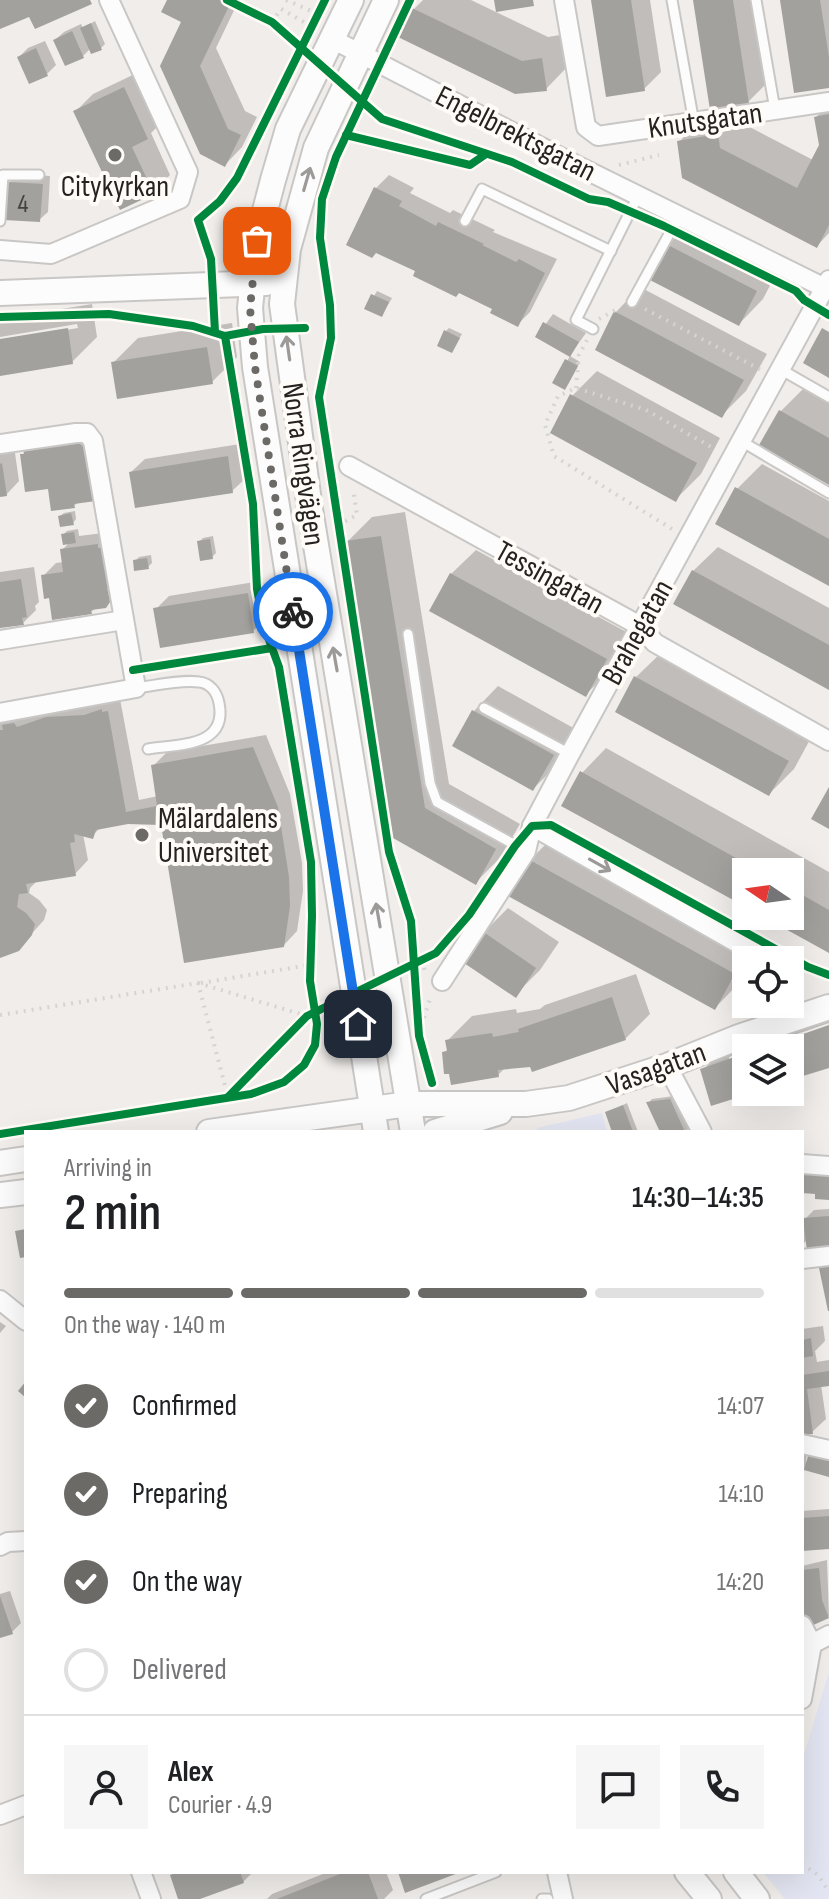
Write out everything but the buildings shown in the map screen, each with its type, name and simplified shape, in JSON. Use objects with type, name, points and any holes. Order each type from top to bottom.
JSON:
[{"type":"main road","name":"Norra Ringvägen","points":[[351,0],[288,129],[257,241],[250,308],[255,367],[374,1120]]},
{"type":"main road","name":"Norra Ringvägen","points":[[386,0],[316,148],[288,249],[282,304],[310,509],[413,1130]]},
{"type":"main road","points":[[0,293],[284,283]]},
{"type":"main road","name":"Vasagatan","points":[[804,1010],[829,1007]]},
{"type":"main road","name":"Vasagatan","points":[[236,1130],[374,1120],[408,1104],[526,1104],[569,1098],[667,1066],[774,1018]]},
{"type":"main road","name":"Vasagatan","points":[[442,1130],[526,1104]]},
{"type":"main road","points":[[0,1163],[24,1159]]},
{"type":"main road","points":[[0,1195],[24,1192]]},
{"type":"main road","points":[[689,1874],[709,1899]]},
{"type":"main road","points":[[738,1874],[757,1899]]},
{"type":"street","points":[[0,250],[51,254],[180,199],[188,172],[109,0]]},
{"type":"street","points":[[564,0],[592,130]]},
{"type":"street","name":"Engelbrektsgatan","points":[[332,39],[638,196],[828,286]]},
{"type":"street","name":"Knutsgatan","points":[[592,130],[694,123],[829,102]]},
{"type":"street","name":"Brahegatan","points":[[442,981],[526,851],[532,826],[570,754],[828,286]]},
{"type":"street","points":[[0,444],[76,433],[87,433],[93,441],[136,688],[0,713]]},
{"type":"street","name":"Tessingatan","points":[[349,466],[640,626],[655,643],[828,740]]},
{"type":"street","points":[[0,640],[124,620]]},
{"type":"street","points":[[532,826],[742,946]]},
{"type":"street","points":[[667,1066],[701,1130]]},
{"type":"street","points":[[804,1164],[829,1166]]},
{"type":"street","points":[[804,1259],[829,1256]]},
{"type":"street","points":[[0,1300],[24,1319]]},
{"type":"street","points":[[804,1444],[829,1450]]},
{"type":"street","points":[[0,1546],[24,1541]]},
{"type":"street","points":[[804,1626],[821,1639],[804,1693]]},
{"type":"street","points":[[0,1815],[24,1806]]},
{"type":"street","points":[[142,1874],[151,1899]]},
{"type":"street","points":[[557,1874],[563,1899]]},
{"type":"lane","points":[[672,0],[694,123]]},
{"type":"lane","points":[[756,0],[775,110]]},
{"type":"lane","points":[[0,221],[3,175],[39,175]]},
{"type":"lane","points":[[465,221],[482,189],[611,251]]},
{"type":"lane","points":[[593,329],[576,320],[638,196]]},
{"type":"lane","points":[[632,302],[679,216]]},
{"type":"lane","points":[[778,374],[829,397]]},
{"type":"lane","points":[[741,441],[829,493]]},
{"type":"lane","points":[[408,634],[430,783],[437,802],[526,851]]},
{"type":"lane","points":[[136,688],[198,681],[210,686],[218,695],[221,713],[218,728],[206,739],[148,749]]},
{"type":"lane","points":[[484,708],[570,754]]},
{"type":"lane","points":[[426,1899],[491,1874]]},
{"type":"path","points":[[286,0],[318,14]]},
{"type":"path","points":[[304,40],[325,0]]},
{"type":"path","points":[[272,22],[281,9],[311,26]]},
{"type":"path","points":[[259,16],[281,29]]},
{"type":"path","points":[[592,130],[611,146],[613,167],[659,155]]},
{"type":"path","points":[[576,388],[579,355],[599,318],[632,302],[778,374]]},
{"type":"path","points":[[688,538],[554,456],[545,425],[558,396],[576,388],[646,410],[731,459]]},
{"type":"path","points":[[338,525],[357,515],[349,466]]},
{"type":"path","points":[[336,512],[340,540]]},
{"type":"path","points":[[310,953],[310,981]]},
{"type":"path","points":[[414,965],[436,953]]},
{"type":"path","points":[[0,1015],[309,965]]},
{"type":"path","points":[[419,1036],[429,999],[442,981]]},
{"type":"path","points":[[198,983],[307,1016]]},
{"type":"path","points":[[198,983],[228,1097]]},
{"type":"path","points":[[298,1026],[318,1007],[317,1024]]},
{"type":"path","points":[[416,1013],[422,1047]]},
{"type":"path","points":[[228,1097],[238,1086]]},
{"type":"path","points":[[213,1099],[243,1096]]},
{"type":"path","points":[[804,1865],[818,1875],[829,1892]]},
{"type":"shaded area","points":[[602,1113],[606,1130],[538,1130]]},
{"type":"shaded area","points":[[829,1672],[829,1899],[785,1899],[765,1874],[804,1874],[804,1754]]},
{"type":"cycle path","points":[[227,0],[272,22],[382,119],[512,162],[589,199],[608,202],[664,226],[796,291],[804,300],[829,315]]},
{"type":"cycle path","points":[[215,332],[211,259],[198,220],[220,201],[237,178],[325,0]]},
{"type":"cycle path","points":[[410,0],[336,157],[322,199],[320,238],[330,305],[331,338],[319,397],[389,852],[411,921],[419,1036],[432,1083]]},
{"type":"cycle path","points":[[346,135],[470,165],[486,154]]},
{"type":"cycle path","points":[[0,317],[109,314],[193,326],[225,336],[263,329],[305,328]]},
{"type":"cycle path","points":[[25,1130],[251,1094],[284,1082],[304,1065],[315,1045],[317,1024],[310,981],[311,862],[279,667],[264,626],[257,589],[253,504],[225,336]]},
{"type":"cycle path","points":[[133,670],[272,648]]},
{"type":"cycle path","points":[[228,1097],[307,1016],[436,953],[469,915],[532,826],[551,825],[808,967],[829,975]]},
{"type":"cycle path","points":[[0,1134],[24,1130]]},
{"type":"way so far","points":[[257,241],[250,308],[255,367],[293,612]]},
{"type":"place","name":"Citykyrkan","points":[[115,155]]},
{"type":"place","name":"Mälardalens Universitet","points":[[142,835]]},
{"type":"route","points":[[293,612],[358,1024]]}]
